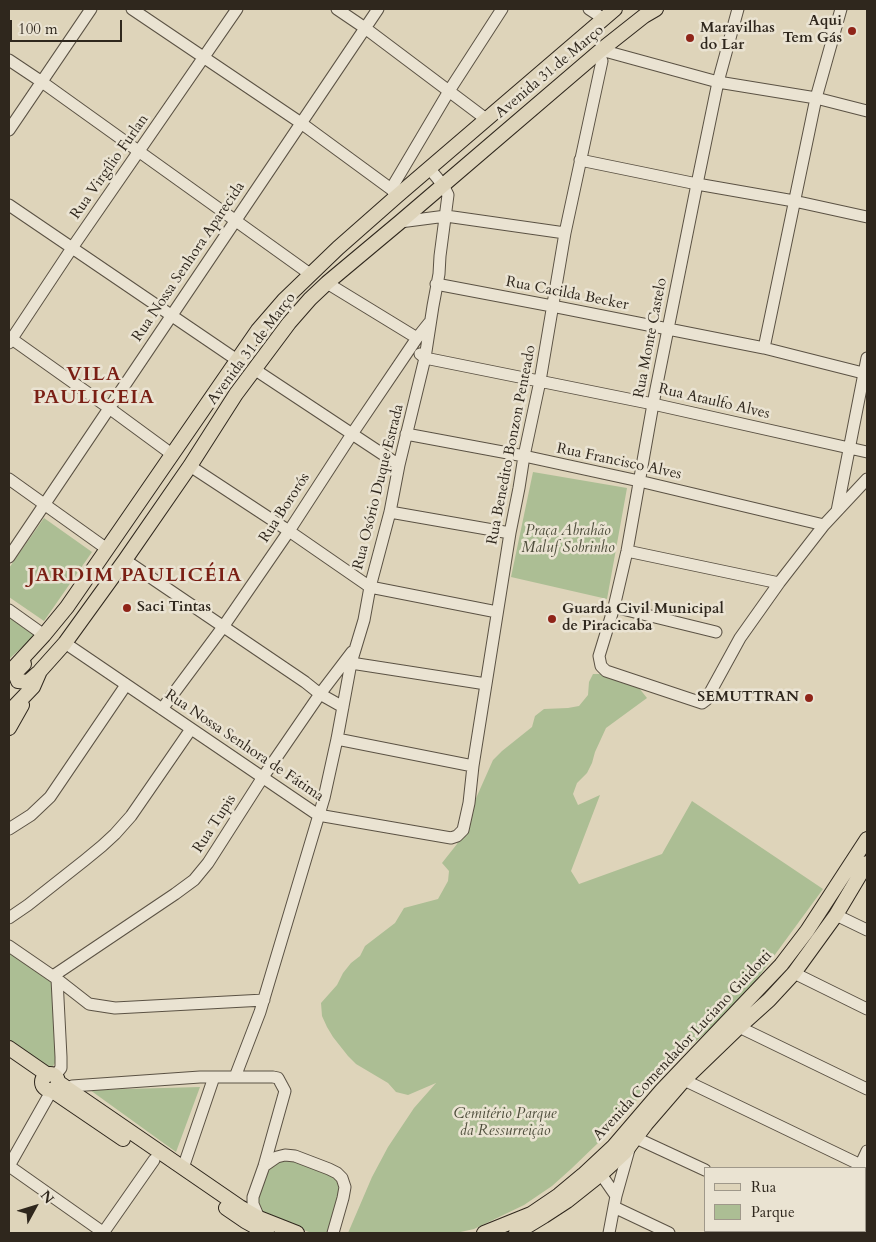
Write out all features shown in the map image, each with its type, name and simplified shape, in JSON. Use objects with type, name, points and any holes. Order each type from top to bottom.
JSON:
[{"type":"main road","name":"Avenida 31 de Março","points":[[9,673],[67,607],[258,330],[284,300],[394,192],[429,168],[615,9]]},
{"type":"main road","name":"Avenida 31 de Março","points":[[9,712],[33,687],[43,667],[65,643],[125,560],[190,466],[236,394],[289,323],[310,299],[599,52],[644,16],[656,9]]},
{"type":"main road","points":[[254,369],[252,362],[262,337],[262,332],[258,330]]},
{"type":"main road","points":[[223,382],[228,389],[236,394]]},
{"type":"main road","points":[[44,635],[38,650],[15,673],[18,681],[28,682],[43,667],[74,617],[75,613],[67,607]]},
{"type":"main road","points":[[9,728],[33,687]]},
{"type":"main road","name":"Avenida Comendador Luciano Guidotti","points":[[516,1233],[567,1201],[598,1170],[633,1142],[682,1076],[781,965],[865,845]]},
{"type":"main road","name":"Avenida Comendador Luciano Guidotti","points":[[484,1233],[531,1214],[598,1170],[614,1146],[662,1090],[682,1076],[739,1027],[769,1000],[794,973],[836,915],[867,863]]},
{"type":"main road","points":[[10,1051],[154,1160],[245,1221],[267,1233]]},
{"type":"main road","points":[[53,1083],[259,1218],[297,1233]]},
{"type":"street","points":[[9,130],[91,9]]},
{"type":"street","points":[[132,9],[301,123],[394,192],[449,91],[502,9]]},
{"type":"street","name":"Rua Virgílio Furlan","points":[[10,340],[237,9]]},
{"type":"street","points":[[337,9],[486,119]]},
{"type":"street","name":"Rua Nossa Senhora Aparecida","points":[[9,557],[378,9]]},
{"type":"street","points":[[589,9],[604,19]]},
{"type":"street","name":"Rua Monte Castelo","points":[[738,9],[718,82],[653,404],[627,551],[614,607],[599,656],[601,666],[606,671],[702,703],[706,700],[740,638],[779,583]]},
{"type":"street","points":[[764,348],[816,98],[841,9]]},
{"type":"street","points":[[599,52],[718,82],[816,98],[867,111]]},
{"type":"street","name":"Rua Benedito Bonzon Penteado","points":[[451,838],[457,836],[463,830],[469,803],[473,766],[510,533],[520,488],[524,456],[540,381],[552,306],[580,160],[602,60],[599,52]]},
{"type":"street","points":[[9,60],[310,274]]},
{"type":"street","points":[[580,160],[867,216]]},
{"type":"street","points":[[429,168],[443,185]]},
{"type":"street","name":"Rua Osório Duque Estrada","points":[[235,1077],[264,1000],[324,798],[338,739],[351,664],[364,620],[370,587],[390,512],[406,434],[425,358],[439,274],[446,216],[448,195],[443,185]]},
{"type":"street","points":[[9,205],[237,360]]},
{"type":"street","points":[[400,222],[446,216],[566,233]]},
{"type":"street","name":"Rua Ataulfo Alves","points":[[327,283],[414,343],[425,358],[653,404],[867,452]]},
{"type":"street","name":"Rua Cacilda Becker","points":[[436,284],[764,348],[865,374]]},
{"type":"street","name":"Rua Bororós","points":[[162,709],[223,627],[289,531],[352,434],[430,322]]},
{"type":"street","points":[[10,340],[109,408],[172,455]]},
{"type":"street","points":[[837,511],[867,358]]},
{"type":"street","points":[[254,369],[399,465]]},
{"type":"street","name":"Rua Francisco Alves","points":[[406,434],[524,456],[640,481],[824,525]]},
{"type":"street","points":[[190,466],[370,587],[497,612]]},
{"type":"street","points":[[9,479],[107,549]]},
{"type":"street","points":[[627,551],[779,583],[824,525],[867,479]]},
{"type":"street","points":[[390,512],[510,533]]},
{"type":"street","points":[[125,560],[320,694],[343,707]]},
{"type":"street","points":[[614,607],[716,632]]},
{"type":"street","points":[[9,610],[44,635]]},
{"type":"street","name":"Rua Nossa Senhora de Fátima","points":[[65,643],[318,815],[451,838]]},
{"type":"street","name":"Rua Tupis","points":[[55,977],[194,880],[208,863],[263,777],[320,694],[357,645]]},
{"type":"street","points":[[351,664],[486,684]]},
{"type":"street","points":[[9,829],[31,815],[50,797],[126,685]]},
{"type":"street","points":[[9,918],[28,905],[115,834],[131,816],[191,729]]},
{"type":"street","points":[[338,739],[473,766]]},
{"type":"street","points":[[836,915],[867,930]]},
{"type":"street","points":[[9,946],[55,977],[89,1004],[115,1008],[264,1000]]},
{"type":"street","points":[[794,973],[867,1009]]},
{"type":"street","points":[[55,977],[61,1068],[48,1096],[9,1166],[104,1233],[154,1160]]},
{"type":"street","points":[[739,1027],[867,1088]]},
{"type":"street","points":[[682,1076],[862,1167],[867,1151]]},
{"type":"street","points":[[53,1083],[72,1086],[214,1077],[278,1078],[285,1092],[253,1197],[253,1204],[259,1218]]},
{"type":"street","points":[[183,1168],[214,1077]]},
{"type":"street","points":[[609,1233],[615,1202],[633,1142],[704,1170]]},
{"type":"street","points":[[264,1166],[285,1155],[295,1156],[337,1173],[342,1178],[344,1187],[343,1198],[332,1233]]},
{"type":"street","points":[[598,1170],[615,1202],[669,1233]]},
{"type":"street","points":[[240,1206],[253,1197]]},
{"type":"street","points":[[828,1232],[836,1233]]},
{"type":"green space","name":"Praça Abrahão Maluf Sobrinho","points":[[533,472],[627,488],[607,599],[511,577]]},
{"type":"green space","points":[[44,518],[92,552],[44,621],[9,597],[9,568]]},
{"type":"green space","points":[[9,615],[37,634],[9,659]]},
{"type":"green space","name":"Cemitério Parque da Ressurreição","points":[[593,674],[603,674],[639,688],[647,698],[606,728],[587,773],[577,783],[573,794],[578,805],[600,795],[571,871],[579,884],[662,854],[692,801],[823,889],[741,1001],[662,1072],[598,1143],[552,1186],[524,1205],[474,1229],[456,1233],[348,1233],[372,1177],[388,1147],[414,1108],[436,1083],[408,1095],[396,1092],[388,1083],[356,1064],[348,1056],[327,1027],[322,1016],[321,1003],[337,985],[351,963],[360,956],[365,946],[395,923],[404,908],[438,899],[448,881],[449,871],[442,863],[457,844],[493,760],[532,727],[535,716],[544,709],[579,706],[588,695],[589,682]]},
{"type":"green space","points":[[9,950],[53,980],[59,1057],[53,1066],[42,1068],[9,1042]]},
{"type":"green space","points":[[200,1087],[176,1152],[90,1090]]},
{"type":"green space","points":[[290,1158],[332,1174],[337,1181],[340,1193],[329,1233],[312,1233],[262,1216],[258,1197],[266,1175],[273,1164]]},
{"type":"place","name":"Aqui Tem Gás","points":[[852,31]]},
{"type":"place","name":"Maravilhas do Lar","points":[[690,38]]},
{"type":"place","name":"Saci Tintas","points":[[127,608]]},
{"type":"place","name":"Guarda Civil Municipal de Piracicaba","points":[[552,619]]},
{"type":"place","name":"SEMUTTRAN","points":[[809,698]]},
{"type":"district","name":"VILA PAULICEIA","points":[[94,386]]},
{"type":"district","name":"JARDIM PAULICÉIA","points":[[135,576]]}]
